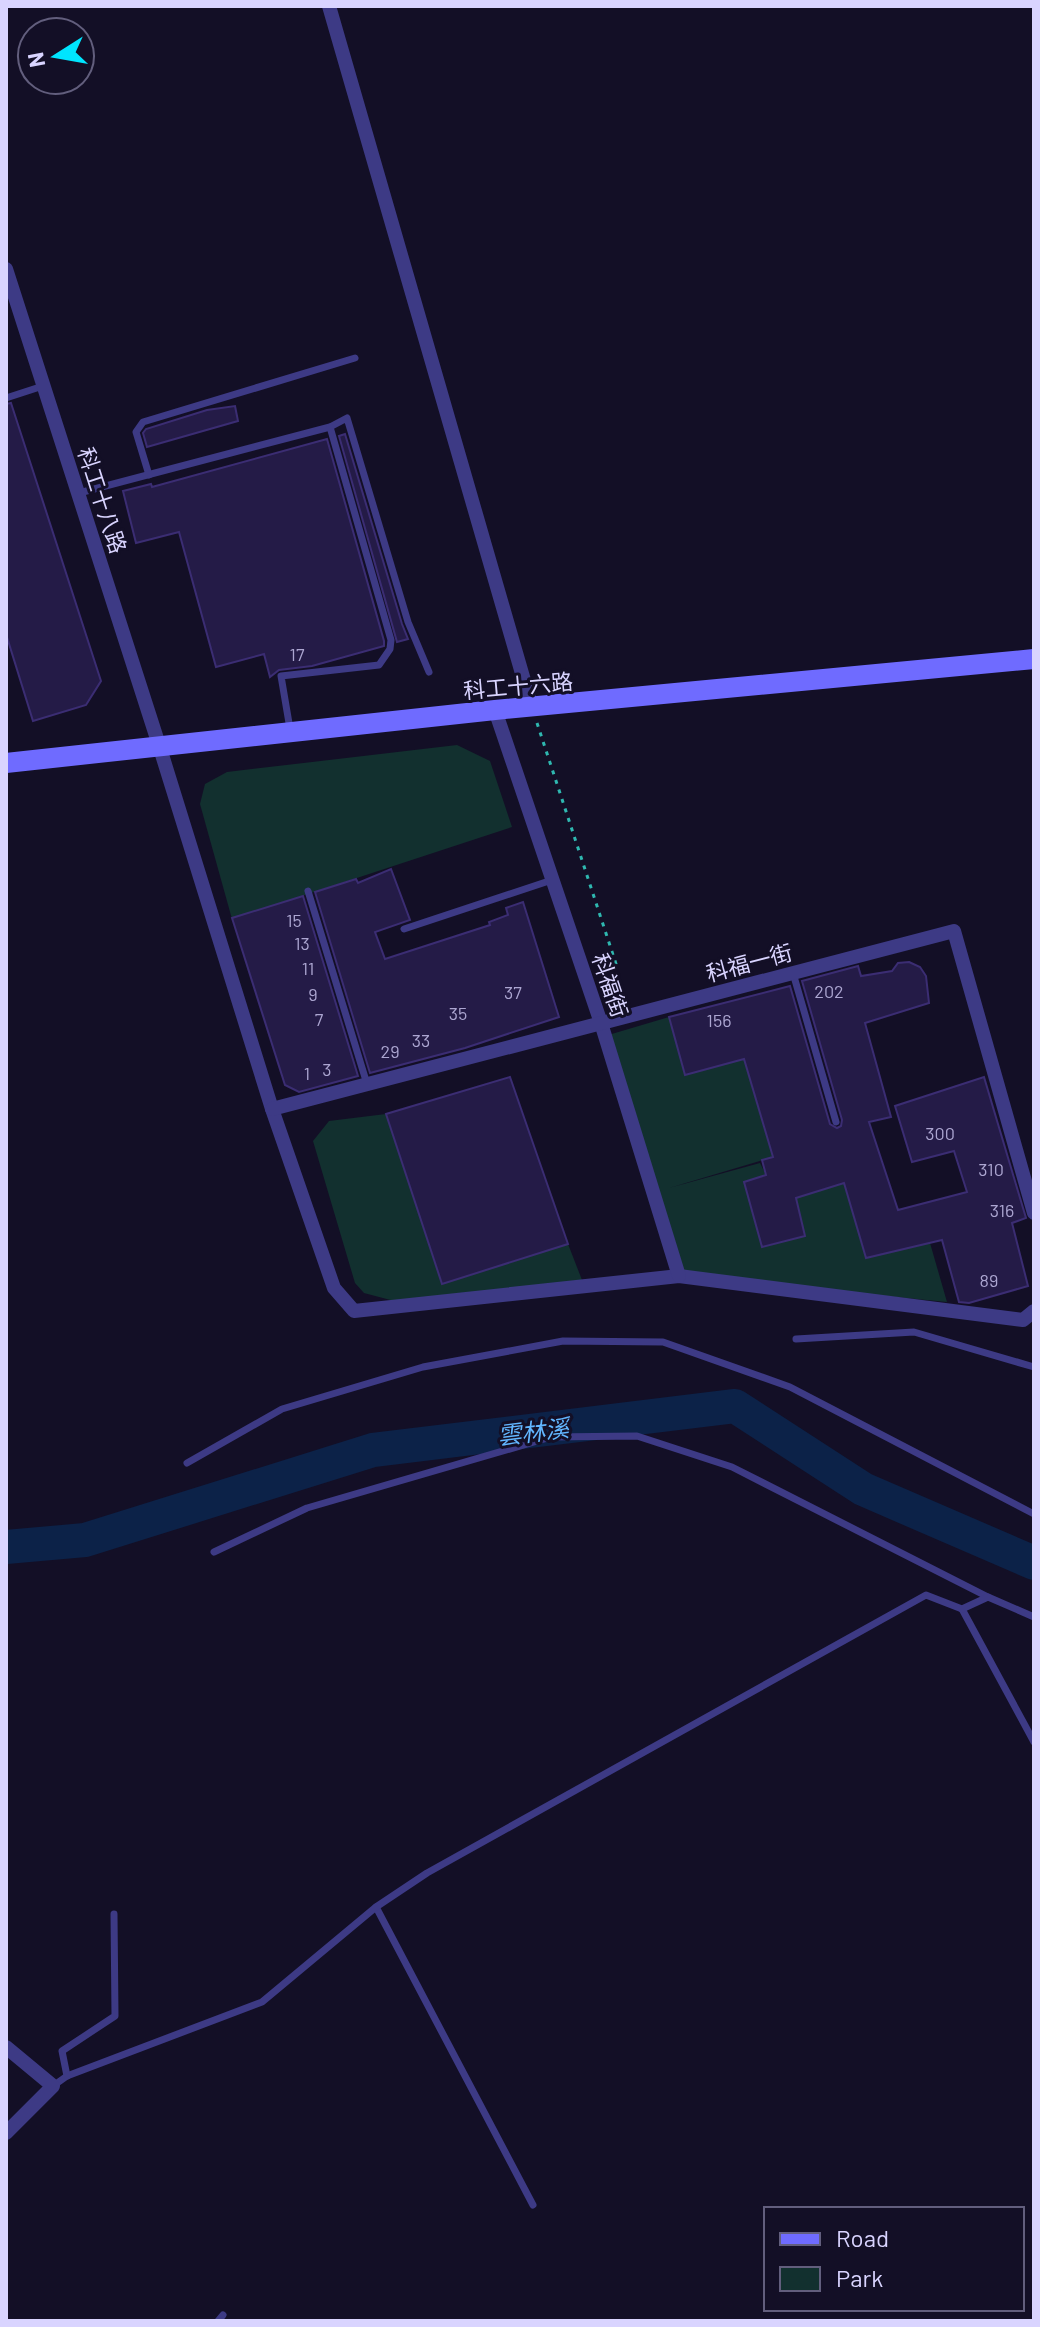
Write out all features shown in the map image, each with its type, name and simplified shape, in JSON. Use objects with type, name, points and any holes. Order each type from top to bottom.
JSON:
[{"type":"street","points":[[329,6],[532,708]]},
{"type":"street","name":"科工十八路","points":[[6,269],[159,745]]},
{"type":"street","name":"科工十六路","points":[[6,763],[495,710],[1034,659]]},
{"type":"street","name":"科福街","points":[[495,710],[601,1023],[679,1276]]},
{"type":"street","points":[[159,745],[272,1109],[334,1288],[354,1311],[679,1276],[1023,1320],[1034,1311]]},
{"type":"street","name":"科福一街","points":[[272,1109],[954,931],[1034,1213]]},
{"type":"street","points":[[6,2047],[53,2086],[6,2133]]},
{"type":"lane","points":[[149,475],[136,432],[143,422],[355,358]]},
{"type":"lane","points":[[6,398],[43,386]]},
{"type":"lane","points":[[78,494],[330,427],[347,418],[408,622],[429,672]]},
{"type":"lane","points":[[290,731],[281,676],[379,665],[390,649],[391,640],[330,427]]},
{"type":"lane","points":[[404,929],[552,880]]},
{"type":"lane","points":[[308,891],[367,1084]]},
{"type":"lane","points":[[793,973],[836,1122]]},
{"type":"lane","points":[[796,1339],[914,1332],[1034,1367]]},
{"type":"lane","points":[[187,1463],[282,1409],[423,1367],[563,1341],[663,1342],[790,1387],[1034,1514]]},
{"type":"lane","points":[[214,1552],[307,1508],[551,1437],[637,1436],[732,1467],[988,1597],[1034,1617]]},
{"type":"lane","points":[[53,2086],[67,2076],[262,2002],[376,1907],[427,1873],[926,1595],[962,1609],[1034,1742]]},
{"type":"lane","points":[[962,1609],[988,1597]]},
{"type":"lane","points":[[376,1907],[533,2205]]},
{"type":"lane","points":[[67,2076],[62,2051],[115,2016],[114,1914]]},
{"type":"path","points":[[532,708],[618,970]]},
{"type":"green space","points":[[457,745],[490,761],[512,827],[232,919],[200,804],[205,784],[227,772]]},
{"type":"green space","points":[[669,1017],[686,1075],[744,1059],[773,1157],[669,1188],[760,1163],[766,1175],[745,1182],[763,1247],[804,1236],[796,1198],[844,1183],[866,1258],[930,1243],[947,1302],[679,1276],[605,1036]]},
{"type":"green space","points":[[386,1114],[442,1284],[568,1244],[582,1280],[398,1302],[364,1293],[355,1283],[313,1141],[329,1121]]},
{"type":"building","points":[[11,403],[101,681],[86,705],[33,721],[6,634],[6,404]]},
{"type":"building","points":[[235,406],[238,421],[147,447],[143,433],[146,429],[207,410]]},
{"type":"building","points":[[345,434],[408,639],[397,642],[339,436]]},
{"type":"building","points":[[327,439],[384,646],[312,666],[279,670],[270,677],[264,654],[216,667],[179,532],[136,543],[123,491],[151,484],[152,487]]},
{"type":"building","points":[[391,869],[410,920],[375,932],[385,959],[490,925],[489,922],[508,915],[506,908],[523,902],[559,1017],[465,1048],[370,1073],[315,892],[356,879],[358,883]]},
{"type":"building","points":[[303,896],[358,1076],[299,1092],[285,1085],[232,918]]},
{"type":"building","points":[[909,962],[920,967],[926,976],[929,1003],[865,1023],[891,1117],[869,1122],[898,1210],[967,1192],[954,1151],[912,1162],[895,1106],[984,1077],[1026,1218],[1012,1223],[1028,1286],[969,1303],[959,1302],[942,1240],[866,1258],[844,1183],[796,1198],[805,1236],[762,1247],[744,1182],[766,1175],[762,1160],[773,1157],[744,1059],[685,1075],[669,1017],[790,986],[830,1124],[837,1128],[842,1120],[802,981],[858,966],[861,976],[892,971],[898,963]]},
{"type":"building","points":[[510,1077],[568,1244],[442,1284],[386,1114]]},
{"type":"waterway","name":"雲林溪","points":[[6,1547],[85,1540],[373,1450],[735,1406],[863,1489],[1034,1563]]}]
